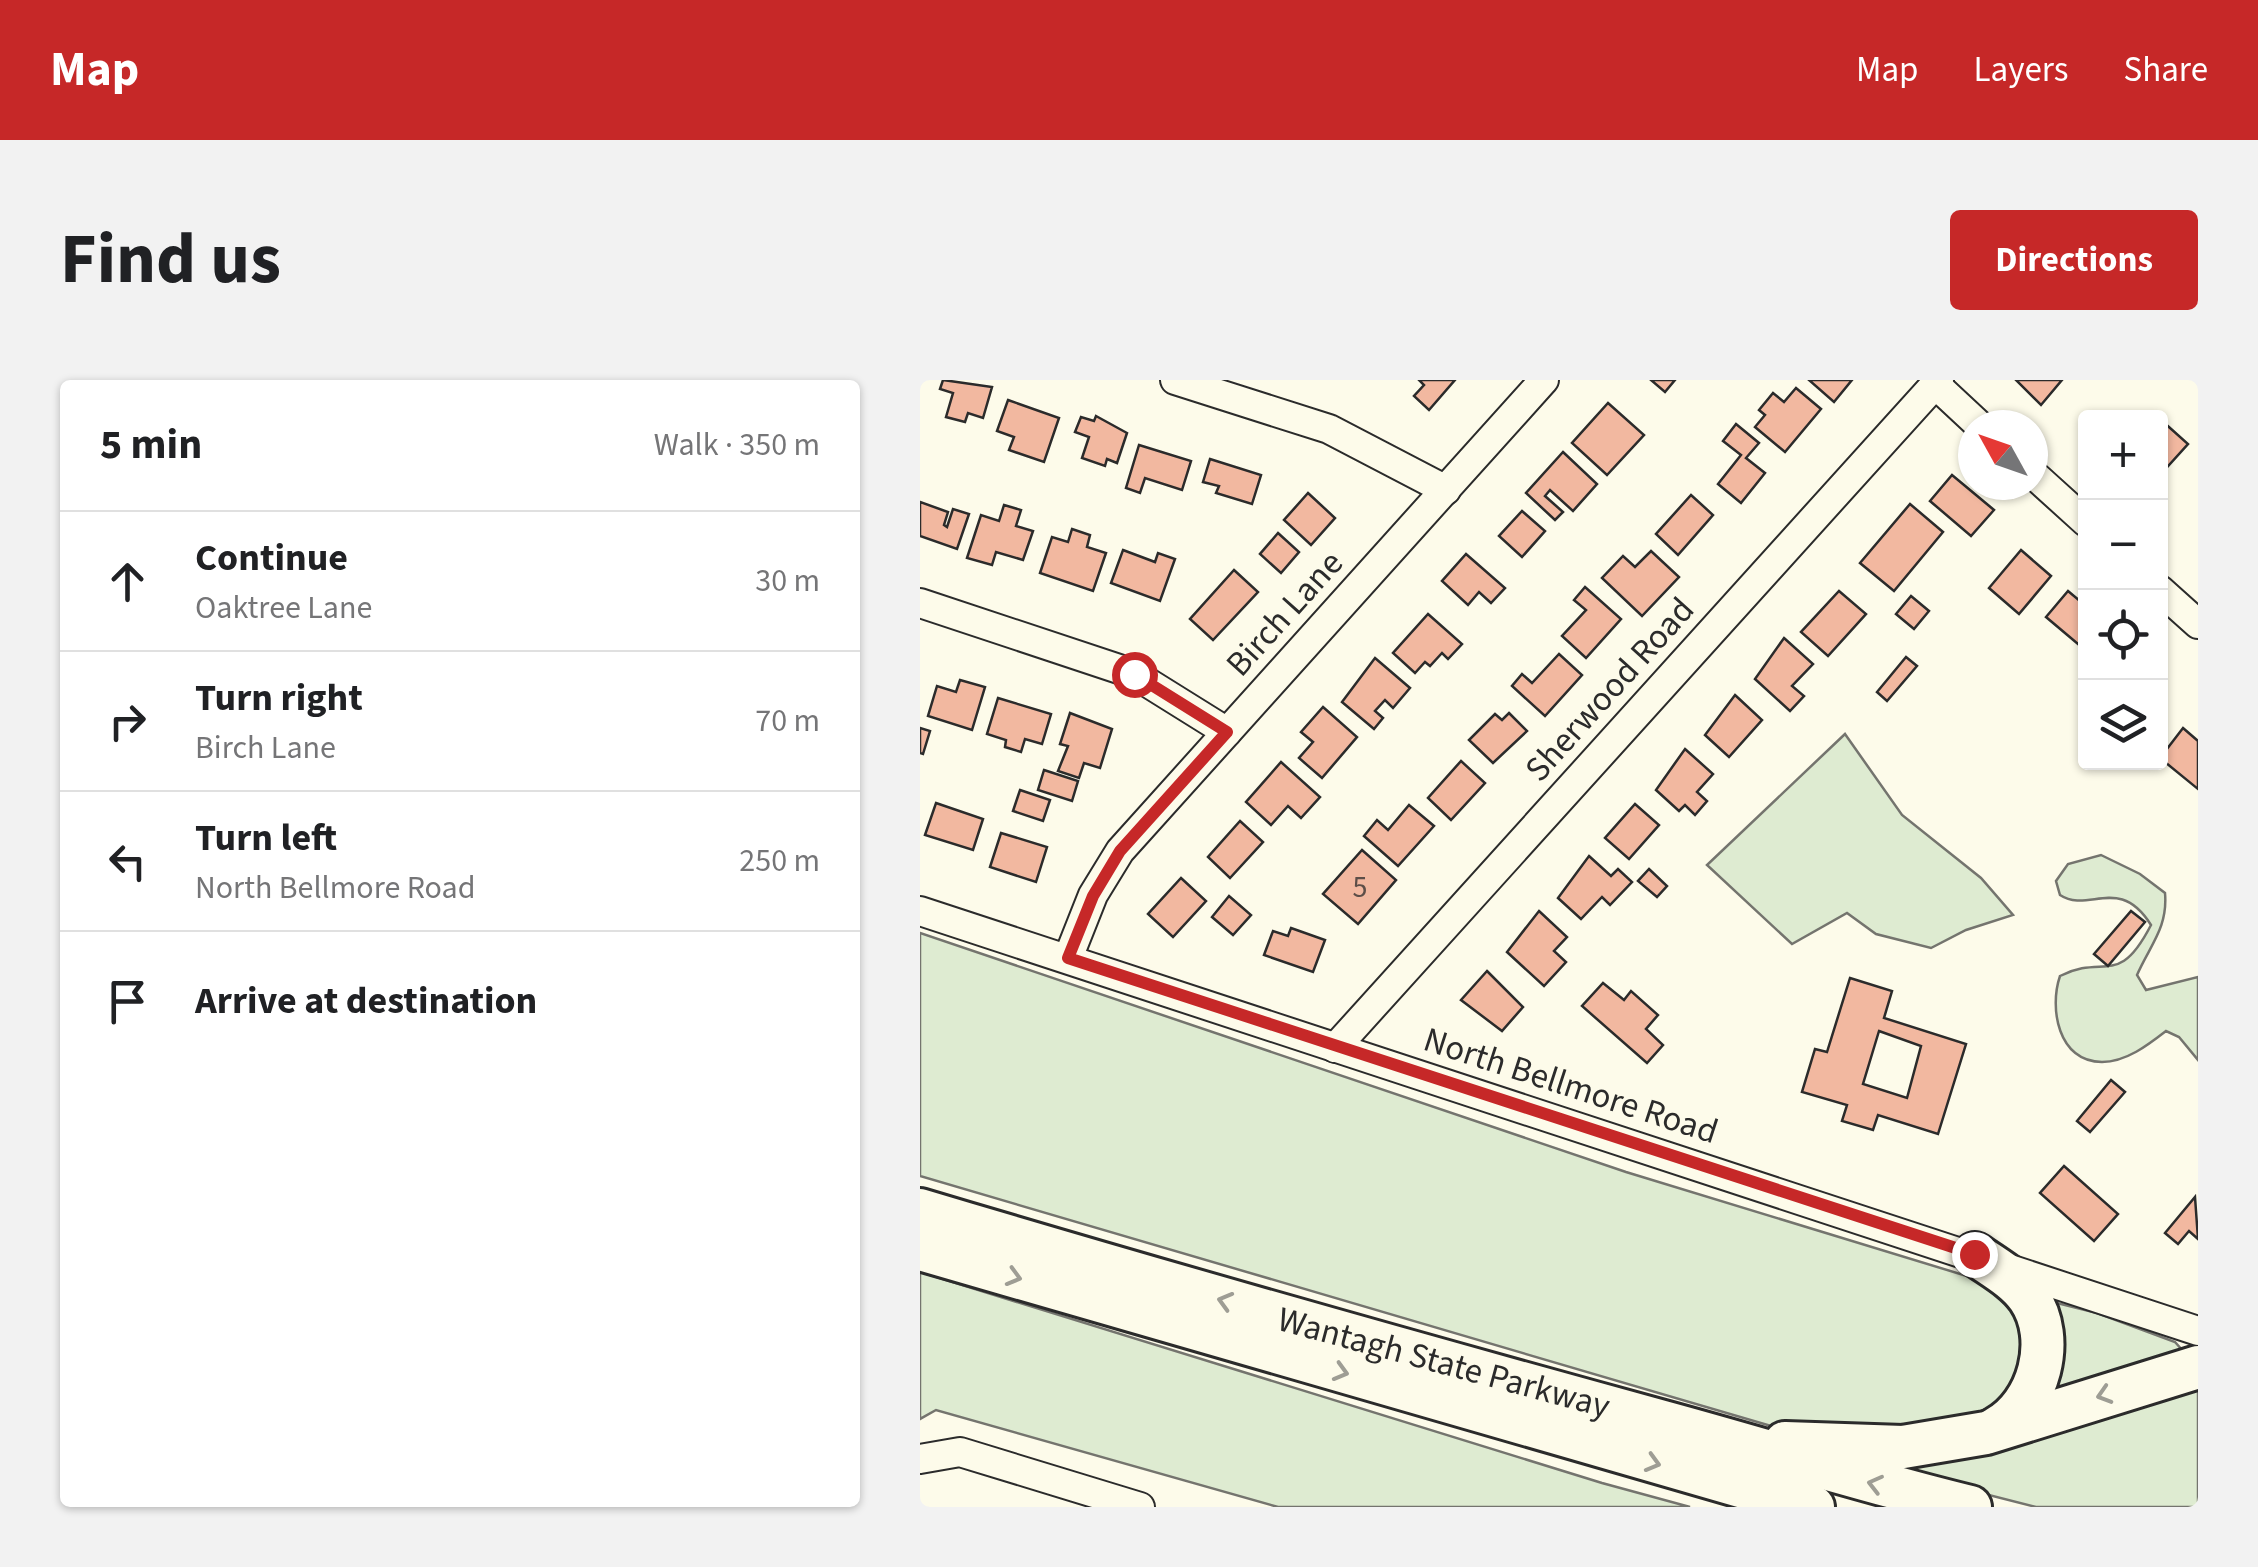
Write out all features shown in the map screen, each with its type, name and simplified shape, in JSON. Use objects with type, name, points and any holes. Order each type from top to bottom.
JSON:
[{"type":"highway","name":"Wantagh State Parkway","points":[[920,1210],[1220,1300],[1734,1441],[1844,1476],[1970,1507]]},
{"type":"highway","name":"Wantagh State Parkway","points":[[920,1250],[1814,1507]]},
{"type":"highway","points":[[1974,1254],[2028,1296],[2038,1316],[2041,1350],[2039,1374],[2026,1404],[2009,1421],[1986,1434]]},
{"type":"highway","points":[[1734,1441],[1903,1447],[1986,1434],[2198,1368]]},
{"type":"highway","points":[[1736,1487],[1775,1507]]},
{"type":"street","points":[[1176,380],[1329,430],[1446,490]]},
{"type":"street","name":"Birch Lane","points":[[1068,958],[1093,896],[1120,851],[1544,380]]},
{"type":"street","points":[[1937,382],[1965,410]]},
{"type":"street","name":"Sherwood Road","points":[[1335,1048],[1937,382]]},
{"type":"street","points":[[2048,488],[2078,515]]},
{"type":"street","points":[[2168,597],[2198,624]]},
{"type":"street","points":[[920,603],[1134,674],[1227,732]]},
{"type":"street","name":"North Bellmore Road","points":[[920,911],[1974,1254],[2198,1331]]},
{"type":"street","points":[[920,1459],[960,1452],[1140,1507]]},
{"type":"green space","points":[[1845,734],[1902,815],[1981,878],[2013,915],[1966,930],[1931,948],[1876,934],[1847,913],[1792,944],[1707,865]]},
{"type":"green space","points":[[2101,855],[2140,874],[2165,893],[2161,926],[2137,975],[2146,990],[2198,977],[2198,1060],[2179,1037],[2166,1031],[2120,1059],[2087,1060],[2075,1053],[2060,1031],[2056,1003],[2060,976],[2120,963],[2139,945],[2151,925],[2127,901],[2082,901],[2060,895],[2056,881],[2068,864]]},
{"type":"green space","points":[[920,933],[1626,1172],[1993,1284],[2013,1303],[2025,1331],[2024,1368],[2006,1399],[1977,1422],[1841,1434],[1771,1426],[920,1176]]},
{"type":"green space","points":[[920,1272],[1690,1507],[1278,1507],[936,1410],[920,1419]]},
{"type":"green space","points":[[2053,1302],[2097,1313],[2175,1342],[2183,1351],[2051,1396]]},
{"type":"green space","points":[[2198,1388],[2198,1507],[2036,1507],[1887,1469]]},
{"type":"building","points":[[943,380],[992,387],[983,418],[968,413],[965,422],[946,417],[953,393],[940,389]]},
{"type":"building","points":[[1419,380],[1455,380],[1429,410],[1414,396],[1424,385]]},
{"type":"building","points":[[1651,380],[1675,380],[1665,392]]},
{"type":"building","points":[[1809,380],[1852,380],[1834,402]]},
{"type":"building","points":[[2016,380],[2062,380],[2041,405]]},
{"type":"building","points":[[1796,388],[1821,409],[1785,452],[1755,427],[1765,415],[1759,410],[1773,393],[1784,402]]},
{"type":"building","points":[[1008,400],[1059,418],[1044,462],[1009,450],[1014,437],[997,431]]},
{"type":"building","points":[[1608,403],[1644,435],[1607,475],[1572,443]]},
{"type":"building","points":[[1096,416],[1127,433],[1117,463],[1107,459],[1105,466],[1082,458],[1089,437],[1075,432],[1081,417],[1094,421]]},
{"type":"building","points":[[1736,424],[1759,443],[1746,458],[1765,473],[1741,503],[1718,484],[1741,455],[1723,441]]},
{"type":"building","points":[[2168,426],[2188,444],[2168,466]]},
{"type":"building","points":[[1139,445],[1191,461],[1182,490],[1145,478],[1140,493],[1126,488]]},
{"type":"building","points":[[1563,452],[1597,484],[1573,511],[1550,490],[1545,496],[1563,512],[1555,520],[1526,493]]},
{"type":"building","points":[[1210,459],[1261,475],[1252,504],[1216,493],[1219,486],[1203,482]]},
{"type":"building","points":[[1952,475],[1958,480],[1958,500],[1982,500],[1994,510],[1971,536],[1930,501]]},
{"type":"building","points":[[1308,493],[1335,518],[1311,545],[1284,520]]},
{"type":"building","points":[[1691,495],[1713,515],[1678,555],[1656,534]]},
{"type":"building","points":[[920,502],[948,512],[944,525],[947,527],[953,509],[969,514],[957,549],[920,536]]},
{"type":"building","points":[[1910,504],[1943,532],[1894,591],[1860,563]]},
{"type":"building","points":[[1004,505],[1021,510],[1016,526],[1033,531],[1023,560],[996,552],[992,565],[967,558],[981,515],[999,521]]},
{"type":"building","points":[[1522,511],[1545,531],[1522,557],[1499,536]]},
{"type":"building","points":[[1072,529],[1090,535],[1087,547],[1106,553],[1093,591],[1040,573],[1052,537],[1068,542]]},
{"type":"building","points":[[1278,533],[1299,552],[1281,573],[1260,554]]},
{"type":"building","points":[[1123,550],[1155,562],[1158,553],[1175,559],[1160,601],[1111,583]]},
{"type":"building","points":[[2021,550],[2051,576],[2019,614],[1989,588]]},
{"type":"building","points":[[1651,551],[1679,577],[1642,616],[1602,578],[1623,556],[1635,567]]},
{"type":"building","points":[[1466,554],[1505,588],[1491,603],[1479,592],[1468,605],[1442,581]]},
{"type":"building","points":[[1234,570],[1258,592],[1213,640],[1190,619]]},
{"type":"building","points":[[1585,587],[1621,619],[1586,658],[1562,636],[1586,610],[1574,600]]},
{"type":"building","points":[[1839,591],[1866,614],[1828,656],[1801,632]]},
{"type":"building","points":[[2068,591],[2078,599],[2078,644],[2046,617]]},
{"type":"building","points":[[1911,596],[1929,611],[1914,629],[1896,614]]},
{"type":"building","points":[[1428,614],[1462,644],[1448,659],[1442,653],[1430,666],[1425,662],[1415,673],[1393,653]]},
{"type":"building","points":[[1784,638],[1813,664],[1792,686],[1804,696],[1790,711],[1755,679]]},
{"type":"building","points":[[1559,654],[1582,675],[1545,716],[1512,686],[1522,674],[1532,683]]},
{"type":"building","points":[[1906,657],[1917,666],[1887,701],[1877,692]]},
{"type":"building","points":[[1375,658],[1410,688],[1393,708],[1385,700],[1375,711],[1383,718],[1374,729],[1342,702]]},
{"type":"building","points":[[960,680],[985,687],[972,730],[928,716],[937,686],[956,692]]},
{"type":"building","points":[[1735,695],[1762,720],[1729,757],[1705,735]]},
{"type":"building","points":[[998,698],[1051,714],[1042,744],[1025,739],[1021,752],[1005,747],[1006,740],[987,734]]},
{"type":"building","points":[[1323,707],[1357,737],[1322,778],[1299,758],[1313,742],[1301,732]]},
{"type":"building","points":[[1070,713],[1112,729],[1100,768],[1084,763],[1079,778],[1058,771],[1068,746],[1060,744]]},
{"type":"building","points":[[1509,713],[1527,731],[1493,763],[1469,740],[1495,714],[1502,720]]},
{"type":"building","points":[[920,728],[930,731],[923,754],[920,753]]},
{"type":"building","points":[[2183,728],[2198,741],[2198,789],[2168,765],[2168,748]]},
{"type":"building","points":[[1685,749],[1713,774],[1697,792],[1707,801],[1695,815],[1685,805],[1679,811],[1656,790]]},
{"type":"building","points":[[1461,761],[1485,783],[1451,820],[1428,798]]},
{"type":"building","points":[[1281,762],[1320,797],[1301,818],[1288,806],[1271,825],[1246,802]]},
{"type":"building","points":[[1044,770],[1078,781],[1072,801],[1038,790]]},
{"type":"building","points":[[1020,790],[1050,800],[1043,821],[1013,811]]},
{"type":"building","points":[[936,803],[983,819],[973,850],[925,835]]},
{"type":"building","points":[[1635,804],[1659,825],[1629,859],[1605,838]]},
{"type":"building","points":[[1409,805],[1434,826],[1398,866],[1364,836],[1377,820],[1388,830]]},
{"type":"building","points":[[1240,821],[1263,842],[1230,878],[1208,857]]},
{"type":"building","points":[[1001,833],[1047,847],[1036,882],[990,867]]},
{"type":"building","points":[[1362,850],[1396,880],[1358,924],[1323,894]]},
{"type":"building","points":[[1589,856],[1611,876],[1618,869],[1632,882],[1610,905],[1602,897],[1581,919],[1558,898]]},
{"type":"building","points":[[1649,869],[1667,886],[1657,897],[1638,881]]},
{"type":"building","points":[[1181,878],[1206,901],[1173,937],[1148,914]]},
{"type":"building","points":[[1229,896],[1251,915],[1233,935],[1212,917]]},
{"type":"building","points":[[1539,911],[1567,937],[1554,951],[1566,962],[1544,986],[1507,952]]},
{"type":"building","points":[[2131,911],[2145,922],[2108,966],[2094,954]]},
{"type":"building","points":[[1291,928],[1325,940],[1313,972],[1264,955],[1273,931],[1288,936]]},
{"type":"building","points":[[1487,971],[1523,1007],[1502,1031],[1461,1000]]},
{"type":"building","points":[[1850,978],[1892,991],[1884,1018],[1966,1044],[1938,1134],[1878,1115],[1873,1130],[1842,1121],[1847,1105],[1802,1092],[1815,1049],[1827,1052]],"holes":[[[1879,1031],[1921,1046],[1907,1098],[1863,1084]]]},
{"type":"building","points":[[1603,983],[1624,1000],[1631,991],[1658,1015],[1646,1029],[1663,1045],[1647,1063],[1582,1006]]},
{"type":"building","points":[[2111,1080],[2125,1092],[2090,1132],[2077,1121]]},
{"type":"building","points":[[2064,1166],[2118,1214],[2094,1241],[2040,1193]]},
{"type":"building","points":[[2195,1197],[2198,1239],[2189,1231],[2178,1244],[2165,1233]]},
{"type":"route","points":[[1134,674],[1160,686],[1227,732],[1120,851],[1093,896],[1068,958],[1974,1254]]}]
